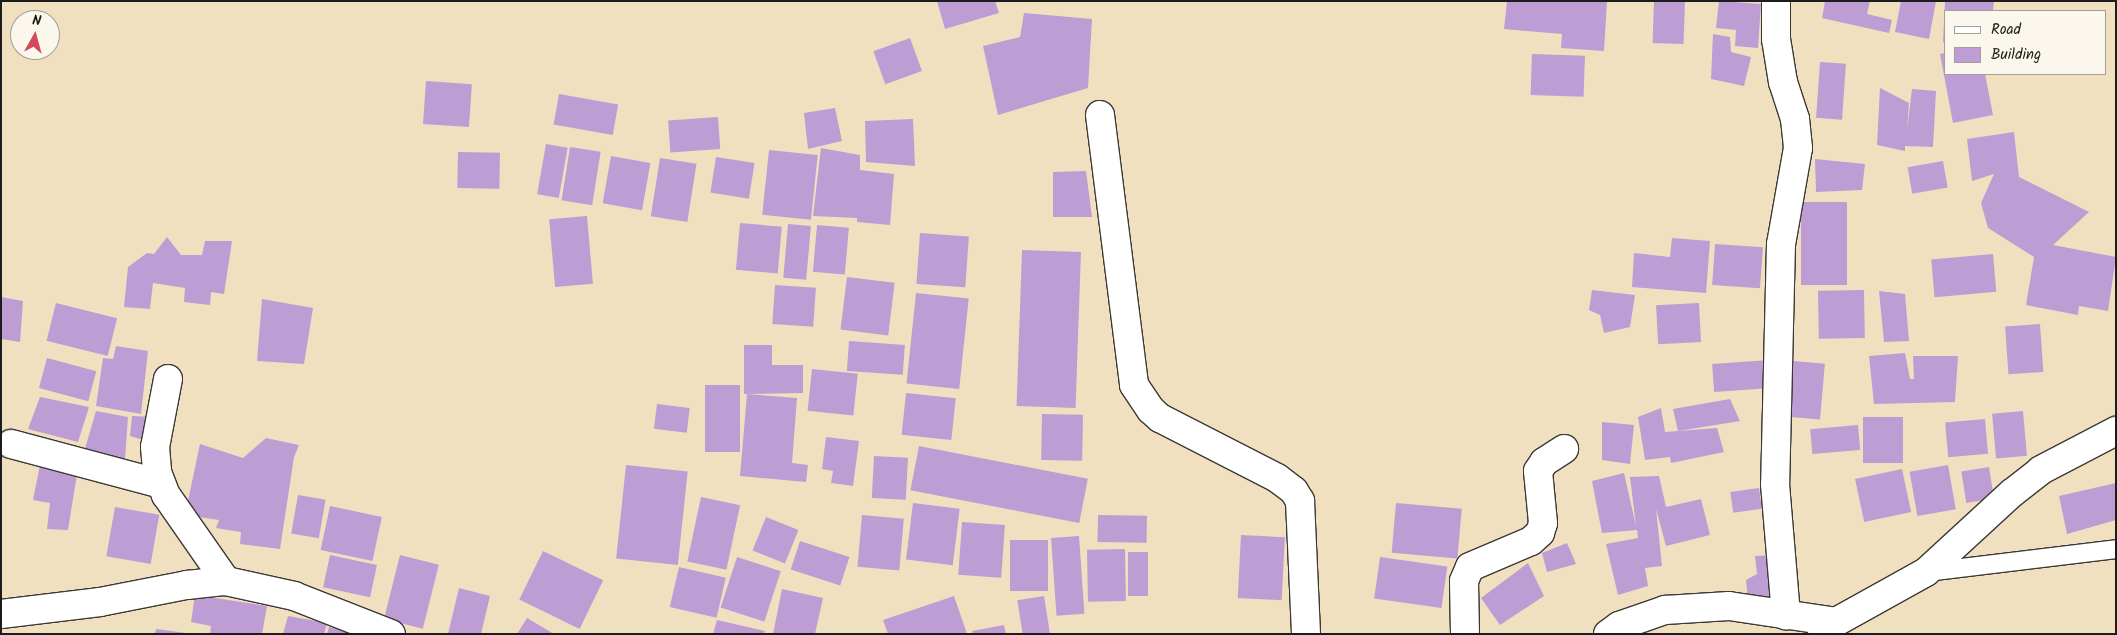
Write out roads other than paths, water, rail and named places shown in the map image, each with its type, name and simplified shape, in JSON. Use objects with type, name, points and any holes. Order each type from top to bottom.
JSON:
[{"type":"street","points":[[1776,1],[1776,39],[1783,82],[1794,119],[1798,148],[1781,244],[1774,484],[1786,616]]},
{"type":"street","points":[[1100,115],[1134,385],[1145,403],[1160,418],[1278,478],[1294,491],[1300,501],[1306,634]]},
{"type":"street","points":[[168,378],[155,447],[157,472],[172,506],[226,581]]},
{"type":"street","points":[[1608,634],[1634,619],[1665,610],[1729,606],[1786,616],[1829,628],[1926,572],[2012,493],[2041,470],[2116,431]]},
{"type":"street","points":[[11,444],[161,484]]},
{"type":"street","points":[[1464,634],[1464,581],[1470,567],[1531,541],[1540,534],[1543,523],[1538,471],[1544,462],[1564,449]]},
{"type":"street","points":[[1,614],[100,602],[226,581],[294,596],[391,634]]},
{"type":"lane","points":[[1926,572],[2116,549]]}]
